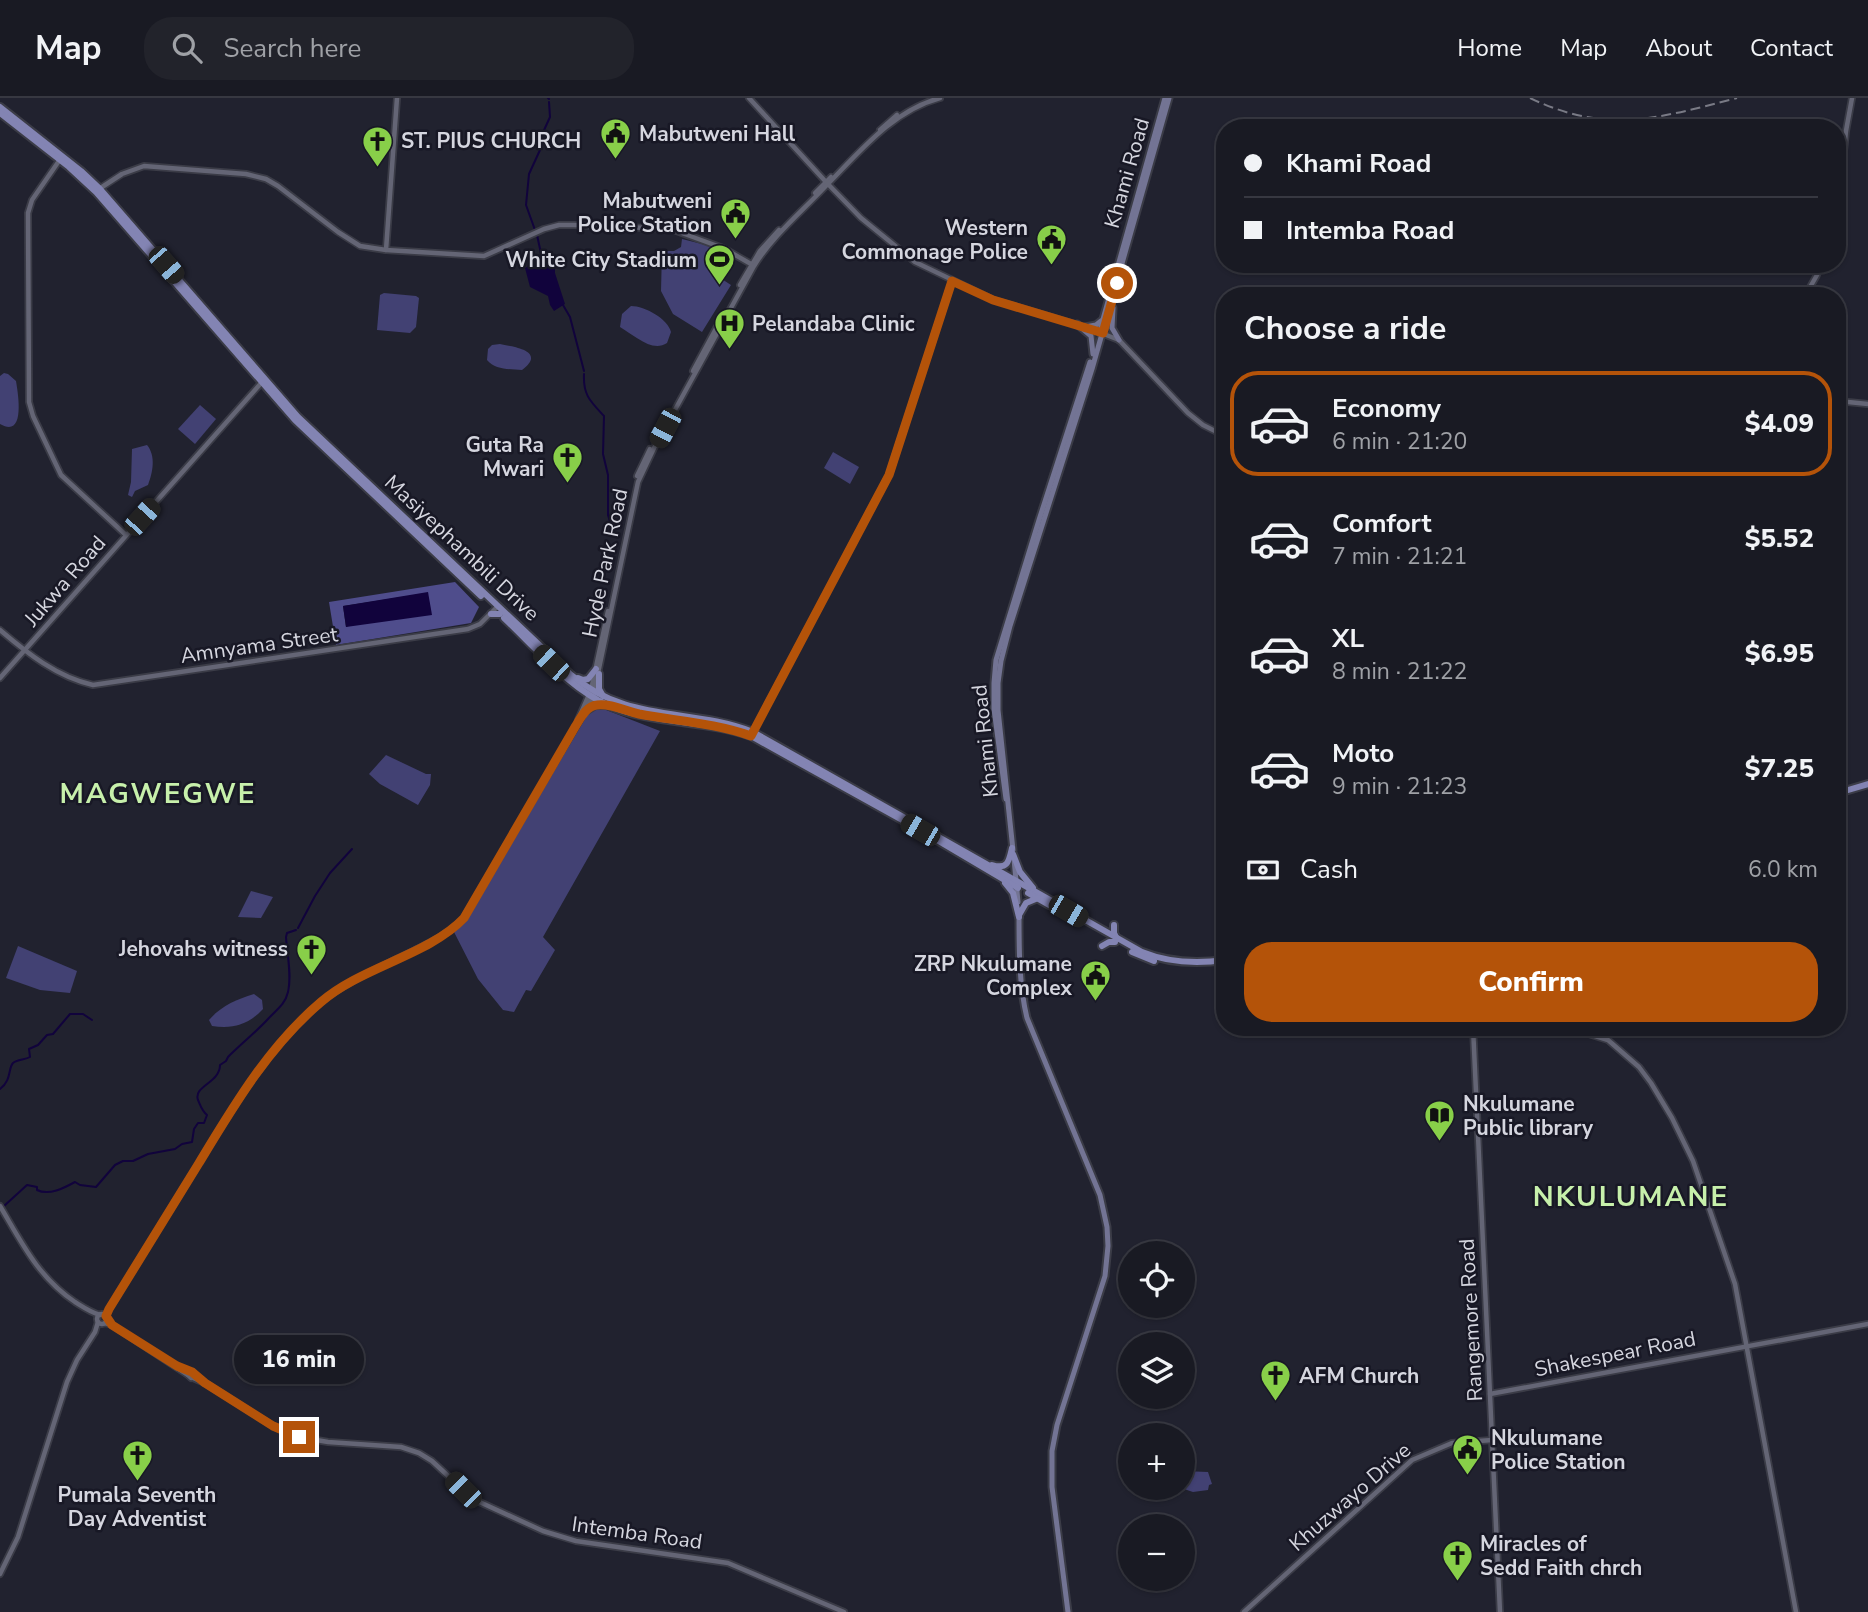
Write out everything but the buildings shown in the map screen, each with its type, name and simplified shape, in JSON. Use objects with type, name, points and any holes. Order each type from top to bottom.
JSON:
[{"type":"main road","name":"Khami Road","points":[[1007,806],[994,709],[996,660],[1114,294],[1167,98]]},
{"type":"main road","name":"Khami Road","points":[[1007,806],[1008,792],[998,710],[1000,661],[1101,332],[1167,98]]},
{"type":"main road","name":"Masiyephambili Drive","points":[[0,107],[98,190],[304,429],[581,691],[637,709],[732,725],[922,826],[984,862],[1016,885]]},
{"type":"main road","name":"Masiyephambili Drive","points":[[0,113],[61,159]]},
{"type":"main road","points":[[1114,294],[1112,324],[1119,340]]},
{"type":"main road","points":[[1085,327],[1098,324],[1103,318]]},
{"type":"main road","points":[[1077,324],[1090,334],[1093,354]]},
{"type":"main road","name":"Masiyephambili Drive","points":[[496,611],[608,705],[636,713],[752,734],[1140,956],[1161,963],[1196,967],[1216,964]]},
{"type":"main road","points":[[570,674],[587,680],[597,671]]},
{"type":"main road","points":[[597,671],[599,690],[604,698]]},
{"type":"main road","points":[[581,691],[585,708],[608,705]]},
{"type":"main road","points":[[1846,791],[1868,784]]},
{"type":"main road","points":[[1007,806],[1019,917],[1023,1003],[1100,1195],[1107,1227],[1105,1276],[1057,1425],[1052,1451],[1052,1487],[1068,1612]]},
{"type":"main road","points":[[984,862],[1002,867],[1008,862],[1013,850]]},
{"type":"main road","points":[[1013,850],[1020,872],[1039,897],[1026,902],[1019,917]]},
{"type":"main road","points":[[998,877],[1013,893],[1019,917]]},
{"type":"main road","points":[[1114,925],[1116,941],[1102,947],[1102,932],[1114,925]]},
{"type":"street","points":[[386,250],[397,98]]},
{"type":"street","points":[[749,98],[861,218],[902,253],[918,264],[993,300],[1077,324],[1119,340],[1188,413],[1216,432]]},
{"type":"street","name":"Hyde Park Road","points":[[102,1319],[218,1131],[264,1062],[311,1011],[329,996],[435,940],[464,918],[592,694],[638,482],[754,265],[856,151],[890,120],[929,98]]},
{"type":"street","name":"Hyde Park Road","points":[[597,671],[635,481],[751,264],[768,241],[869,142],[914,107],[940,98]]},
{"type":"street","points":[[1846,131],[1852,98]]},
{"type":"street","points":[[61,159],[32,200],[28,213],[29,402],[61,475],[126,536]]},
{"type":"street","points":[[98,190],[122,174],[144,166],[246,174],[285,190],[360,246],[484,256],[559,225],[663,228],[705,240],[751,264]]},
{"type":"street","points":[[752,734],[889,475],[952,281]]},
{"type":"street","name":"Jukwa Road","points":[[0,678],[263,381]]},
{"type":"street","points":[[1846,402],[1868,404]]},
{"type":"street","name":"Amnyama Street","points":[[0,630],[24,651],[65,675],[99,685],[458,631],[477,626],[496,611]]},
{"type":"street","name":"Rangemore Road","points":[[1473,1036],[1500,1612]]},
{"type":"street","points":[[1595,1036],[1608,1040],[1642,1070],[1672,1118],[1693,1161],[1725,1252],[1735,1284],[1796,1612]]},
{"type":"street","points":[[0,1206],[43,1275],[65,1295],[102,1319],[67,1382],[18,1537],[0,1574]]},
{"type":"street","name":"Intemba Road","points":[[102,1319],[273,1426],[299,1437],[328,1442],[401,1447],[432,1461],[477,1502],[543,1531],[590,1544],[728,1563],[844,1612]]},
{"type":"street","name":"Shakespear Road","points":[[1490,1394],[1868,1324]]},
{"type":"street","name":"Khuzwayo Drive","points":[[1244,1612],[1412,1460],[1452,1443],[1492,1440]]},
{"type":"shaded area","name":"White City Stadium","points":[[682,239],[706,245],[722,253],[711,272],[731,285],[702,332],[673,314],[661,291],[662,251],[674,251],[681,247]]},
{"type":"shaded area","points":[[545,256],[555,258],[555,273],[565,304],[554,311],[548,296],[530,287],[525,268]]},
{"type":"shaded area","points":[[384,293],[419,298],[416,327],[410,333],[377,330],[380,295]]},
{"type":"shaded area","points":[[631,306],[649,311],[665,322],[671,332],[667,343],[661,346],[649,344],[620,327],[622,314]]},
{"type":"shaded area","points":[[500,344],[526,351],[531,358],[529,364],[522,370],[494,366],[487,360],[488,349],[492,345]]},
{"type":"shaded area","points":[[4,373],[16,381],[18,395],[17,420],[14,425],[8,427],[0,424],[0,376]]},
{"type":"shaded area","points":[[200,405],[216,419],[195,444],[178,429]]},
{"type":"shaded area","points":[[147,445],[153,459],[150,480],[148,485],[135,491],[132,497],[128,495],[132,449]]},
{"type":"shaded area","points":[[833,452],[859,467],[850,484],[824,468]]},
{"type":"shaded area","points":[[455,582],[479,607],[471,623],[336,645],[329,602]],"holes":[[[428,594],[346,627],[343,606]]]},
{"type":"shaded area","points":[[428,592],[432,615],[346,627],[343,606]]},
{"type":"shaded area","points":[[596,706],[660,731],[543,937],[555,950],[531,991],[526,990],[514,1012],[503,1010],[478,979],[454,932],[466,919],[591,709]]},
{"type":"shaded area","points":[[386,755],[431,774],[430,785],[418,805],[380,784],[369,774]]},
{"type":"shaded area","points":[[251,891],[273,897],[261,918],[238,917]]},
{"type":"shaded area","points":[[18,946],[77,971],[70,993],[40,990],[6,978]]},
{"type":"shaded area","points":[[254,994],[262,1000],[263,1009],[252,1019],[233,1026],[212,1026],[209,1020],[219,1010]]},
{"type":"shaded area","points":[[1195,1471],[1208,1472],[1212,1484],[1208,1490],[1195,1492]]},
{"type":"waterway","points":[[535,230],[526,205],[529,174],[550,117],[549,102]]},
{"type":"waterway","points":[[537,235],[542,258]]},
{"type":"waterway","points":[[563,305],[570,317],[584,371]]},
{"type":"waterway","points":[[584,374],[588,397],[604,416],[603,454],[608,475],[608,515],[612,528]]},
{"type":"waterway","points":[[298,928],[330,873],[352,849]]},
{"type":"waterway","points":[[4,1206],[27,1185],[37,1187],[37,1190],[42,1192],[56,1190],[75,1182],[96,1187],[115,1165],[123,1161],[133,1161],[192,1142],[194,1129],[198,1123],[204,1123],[207,1115],[198,1100],[199,1091],[216,1076],[220,1065],[285,1000],[290,979],[286,937],[287,933],[296,930]]},
{"type":"waterway","points":[[0,1089],[6,1082],[11,1065],[30,1057],[29,1049],[38,1045],[47,1035],[53,1034],[70,1014],[83,1014],[92,1020]]},
{"type":"railway","points":[[1530,98],[1558,109],[1603,119]]},
{"type":"railway","points":[[1633,119],[1683,112],[1737,98]]},
{"type":"place","name":"Mabutweni Hall","points":[[616,161]]},
{"type":"place","name":"ST. PIUS CHURCH","points":[[378,168]]},
{"type":"place","name":"Mabutweni Police Station","points":[[735,240]]},
{"type":"place","name":"Western Commonage Police","points":[[1051,267]]},
{"type":"place","name":"White City Stadium","points":[[720,287]]},
{"type":"place","name":"Pelandaba Clinic","points":[[729,351]]},
{"type":"place","name":"Guta Ra Mwari","points":[[567,484]]},
{"type":"place","name":"Jehovahs witness","points":[[311,976]]},
{"type":"place","name":"ZRP Nkulumane Complex","points":[[1095,1003]]},
{"type":"place","name":"Nkulumane Public library","points":[[1440,1143]]},
{"type":"place","name":"AFM Church","points":[[1276,1403]]},
{"type":"place","name":"Nkulumane Police Station","points":[[1468,1477]]},
{"type":"place","name":"Pumala Seventh Day Adventist","points":[[137,1482]]},
{"type":"place","name":"Miracles of Sedd Faith chrch","points":[[1457,1583]]},
{"type":"district","name":"MAGWEGWE","points":[[158,793]]},
{"type":"district","name":"NKULUMANE","points":[[1631,1196]]},
{"type":"route","points":[[299,1437],[269,1424],[192,1372],[177,1366],[112,1325],[106,1316],[260,1067],[311,1011],[329,996],[435,940],[464,918],[587,710],[595,705],[608,705],[636,713],[731,729],[751,736],[889,475],[952,281],[993,300],[1103,333],[1117,283]]}]
